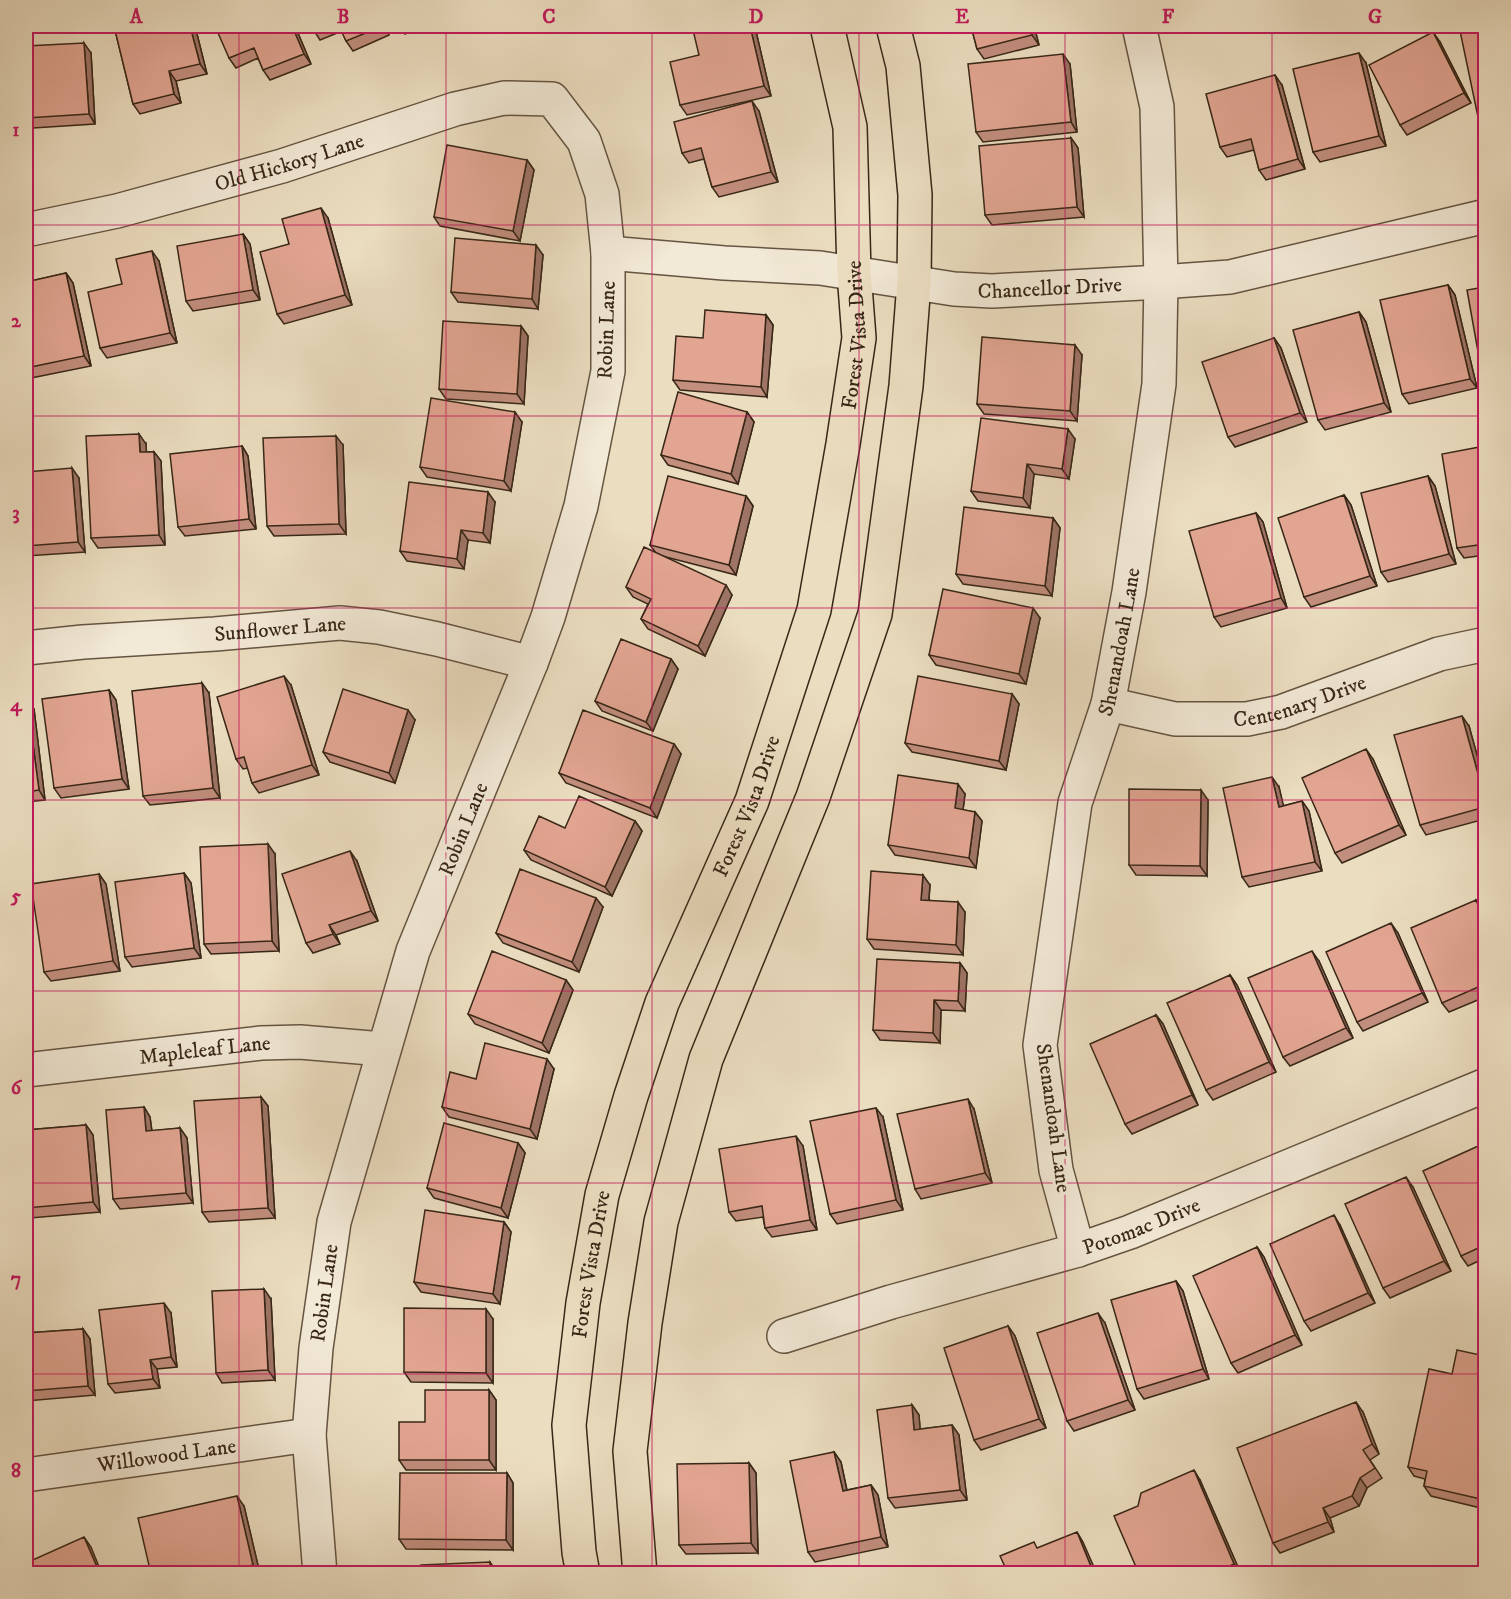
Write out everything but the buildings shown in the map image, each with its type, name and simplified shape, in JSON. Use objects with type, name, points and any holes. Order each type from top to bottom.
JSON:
[{"type":"main road","name":"Forest Vista Drive","points":[[583,1574],[568,1425],[583,1303],[602,1195],[630,1096],[662,1003],[752,801],[814,610],[859,338],[854,273],[850,127],[827,26]]},
{"type":"main road","points":[[640,1574],[630,1450],[645,1323],[661,1222],[706,1059],[813,797],[876,614],[906,386],[914,283],[915,195],[903,66],[893,26]]},
{"type":"street","name":"Shenandoah Lane","points":[[1078,1250],[1056,1170],[1040,1045],[1075,803],[1108,704],[1129,592],[1159,384],[1161,282],[1157,107],[1139,26]]},
{"type":"street","name":"Old Hickory Lane","points":[[26,230],[117,211],[282,166],[455,109],[504,98],[552,99]]},
{"type":"street","name":"Robin Lane","points":[[321,1574],[309,1435],[316,1348],[334,1222],[413,951],[548,617],[581,507],[608,371],[608,253],[602,194],[584,141],[552,99]]},
{"type":"street","name":"Chancellor Drive","points":[[608,253],[820,268],[954,290],[992,291],[1230,277],[1485,216]]},
{"type":"street","name":"Sunflower Lane","points":[[26,648],[340,623],[414,634],[531,663]]},
{"type":"street","name":"Centenary Drive","points":[[1108,704],[1175,719],[1247,718],[1281,712],[1439,654],[1485,644]]},
{"type":"street","name":"Mapleleaf Lane","points":[[26,1070],[261,1043],[300,1042],[383,1049]]},
{"type":"street","name":"Potomac Drive","points":[[784,1336],[891,1302],[1078,1250],[1130,1232],[1485,1085]]},
{"type":"street","name":"Willowood Lane","points":[[26,1475],[309,1435]]}]
